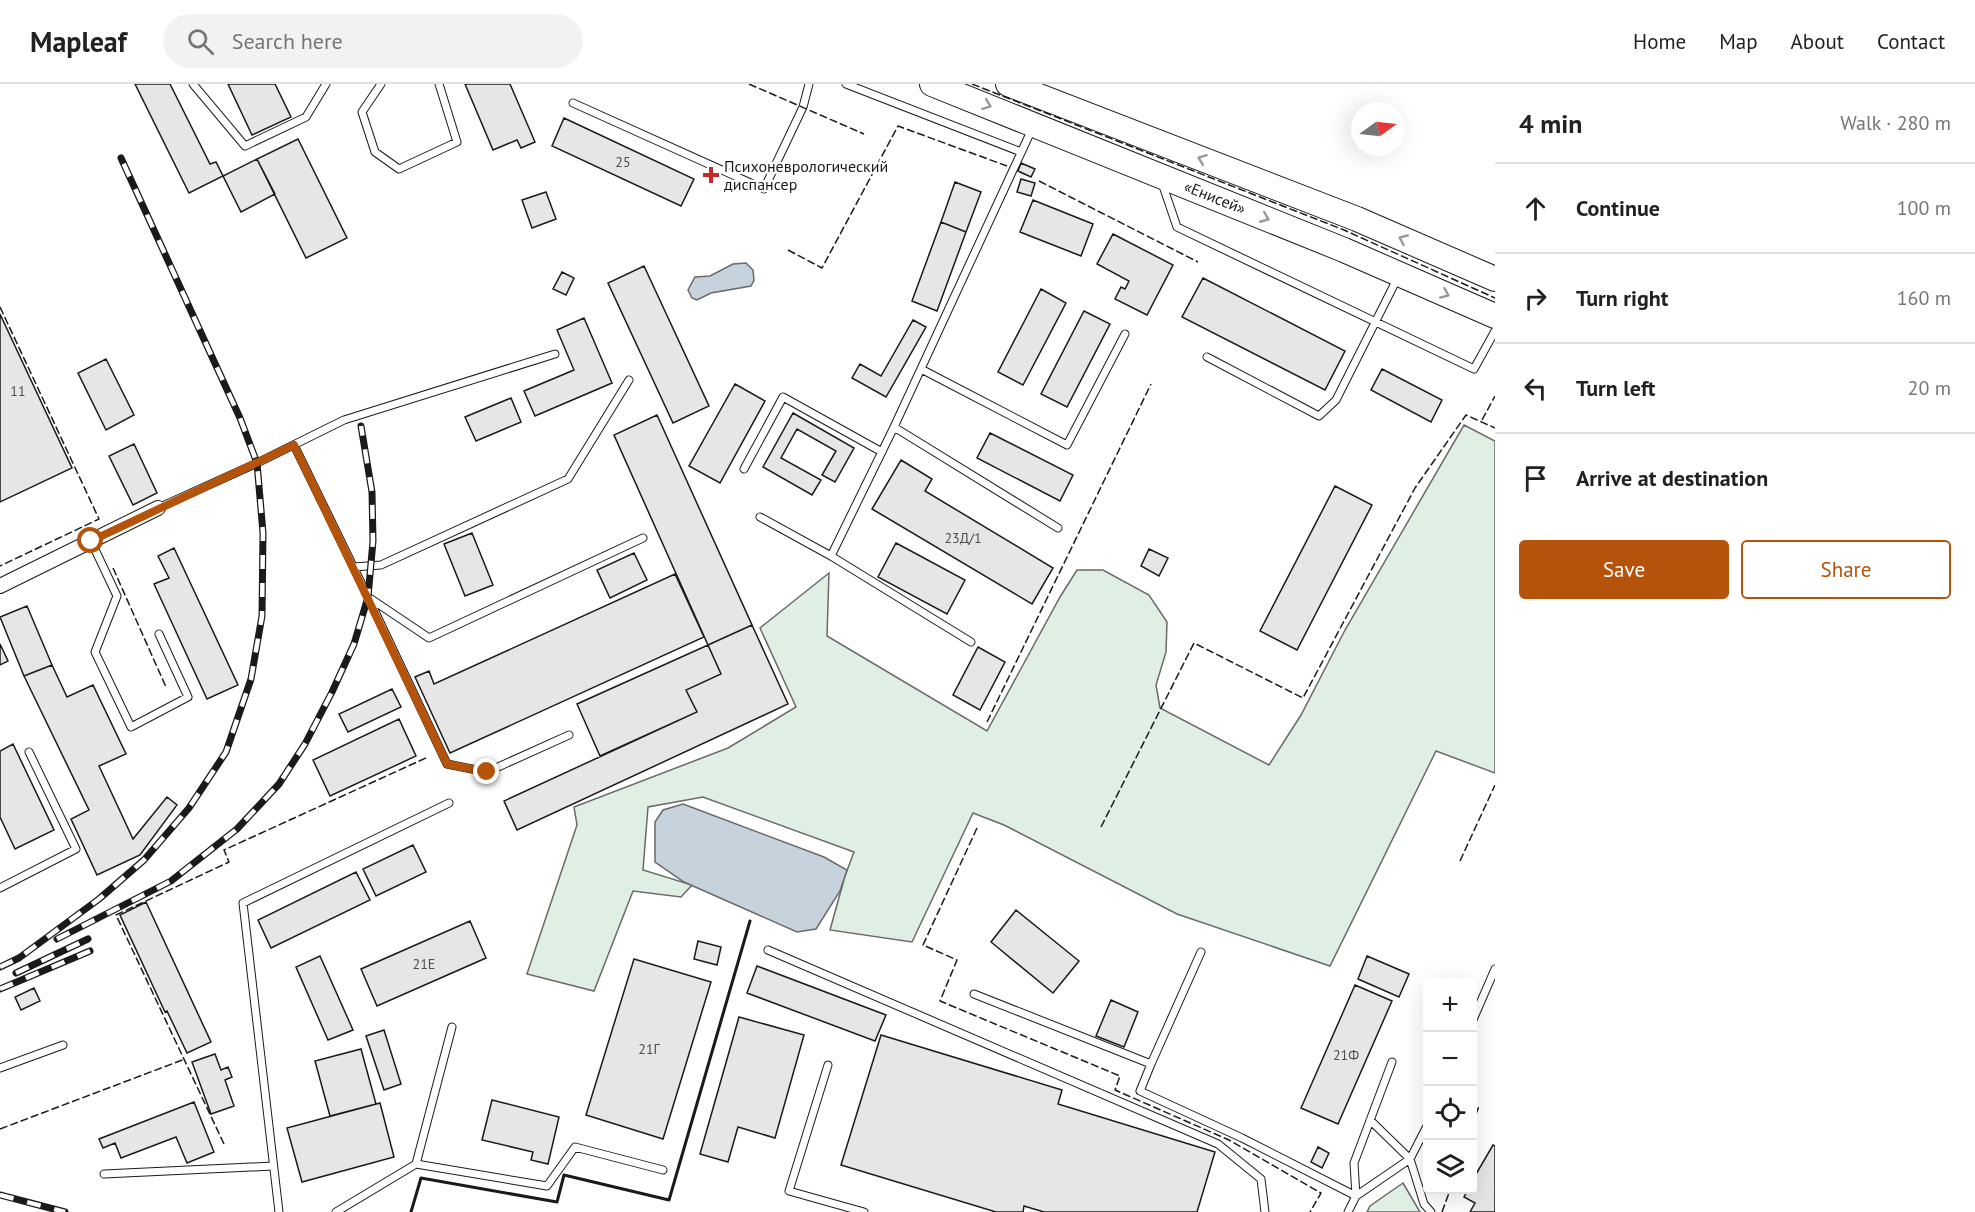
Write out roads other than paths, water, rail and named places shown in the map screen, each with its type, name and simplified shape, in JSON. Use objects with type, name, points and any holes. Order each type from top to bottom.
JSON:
[{"type":"highway","name":"«Енисей»","points":[[932,84],[1160,175],[1495,316]]},
{"type":"highway","name":"«Енисей»","points":[[1008,84],[1357,219],[1495,279]]},
{"type":"street","points":[[0,586],[158,508]]},
{"type":"lane","points":[[193,84],[245,146],[306,117],[326,84]]},
{"type":"lane","points":[[381,84],[362,112],[375,152],[399,169],[457,142],[439,84]]},
{"type":"lane","points":[[573,103],[764,189],[803,107],[809,84]]},
{"type":"lane","points":[[846,84],[1021,152]]},
{"type":"lane","points":[[831,556],[894,427],[1034,124]]},
{"type":"lane","points":[[1160,175],[1177,227],[1474,369],[1495,331]]},
{"type":"lane","points":[[1206,357],[1319,416],[1336,400],[1399,274]]},
{"type":"lane","points":[[921,369],[1067,445],[1125,334]]},
{"type":"lane","points":[[158,508],[344,420],[555,354]]},
{"type":"lane","points":[[354,567],[381,565],[567,479],[629,380]]},
{"type":"lane","points":[[744,469],[783,397],[882,452]]},
{"type":"lane","points":[[894,427],[1058,528]]},
{"type":"lane","points":[[294,445],[447,764],[487,772],[569,735]]},
{"type":"lane","points":[[760,517],[831,556],[971,642]]},
{"type":"lane","points":[[368,597],[429,638],[643,538]]},
{"type":"lane","points":[[91,541],[117,596],[95,652],[131,727],[188,697],[159,634]]},
{"type":"lane","points":[[0,888],[76,849],[28,752]]},
{"type":"lane","points":[[279,1212],[243,903],[449,804]]},
{"type":"lane","points":[[768,950],[1218,1144],[1261,1179],[1265,1212]]},
{"type":"lane","points":[[1200,952],[1140,1091],[1242,1138],[1356,1196]]},
{"type":"lane","points":[[1477,1012],[1495,969]]},
{"type":"lane","points":[[974,994],[1150,1064]]},
{"type":"lane","points":[[416,1164],[452,1027]]},
{"type":"lane","points":[[0,1068],[63,1045]]},
{"type":"lane","points":[[1356,1196],[1354,1162],[1392,1062]]},
{"type":"lane","points":[[828,1065],[789,1191],[864,1212]]},
{"type":"lane","points":[[1370,1120],[1410,1159],[1424,1204],[1431,1212]]},
{"type":"lane","points":[[1348,1212],[1356,1196],[1410,1159],[1423,1134]]},
{"type":"lane","points":[[336,1212],[416,1164],[546,1186],[575,1147],[663,1170]]},
{"type":"lane","points":[[104,1174],[273,1166]]},
{"type":"railway","points":[[0,967],[19,958],[99,899],[144,860],[189,808],[226,752],[251,679],[262,616],[263,533],[257,463],[240,418],[121,158]]},
{"type":"railway","points":[[57,939],[171,881],[237,829],[279,784],[305,744],[354,644],[368,597],[373,541],[372,492],[361,426]]},
{"type":"railway","points":[[16,973],[88,939]]},
{"type":"railway","points":[[0,989],[90,951]]},
{"type":"railway","points":[[0,1195],[65,1212]]},
{"type":"place","name":"Психоневрологический диспансер","points":[[711,175]]}]
